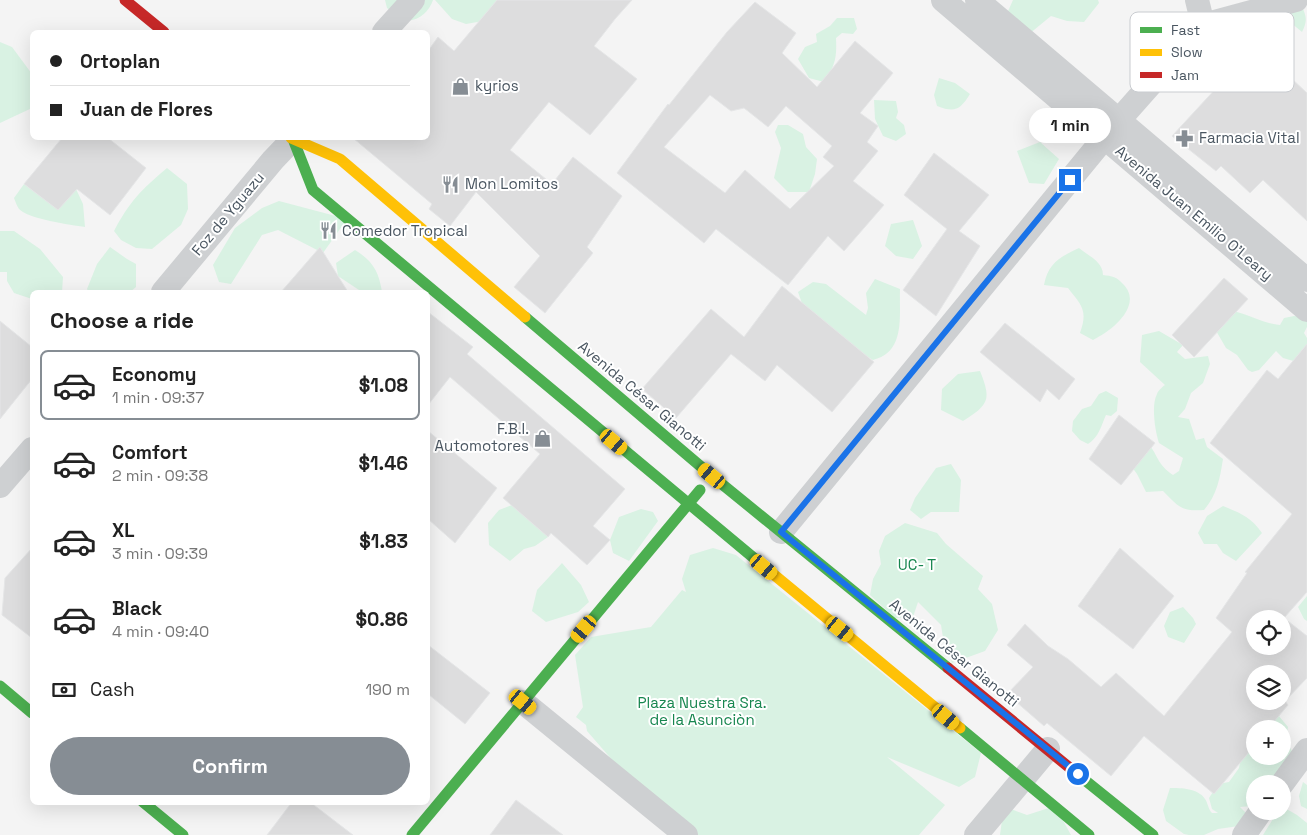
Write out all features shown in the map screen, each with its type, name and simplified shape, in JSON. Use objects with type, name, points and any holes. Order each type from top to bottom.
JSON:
[{"type":"street","points":[[125,0],[162,30]]},
{"type":"street","points":[[386,30],[413,0]]},
{"type":"street","name":"Avenida Juan Emilio O'Leary","points":[[943,0],[1112,128],[1307,280]]},
{"type":"street","name":"Avenida Juan Emilio O'Leary","points":[[978,0],[1307,310]]},
{"type":"street","points":[[1251,12],[1296,0]]},
{"type":"street","points":[[781,532],[1112,128],[1144,92]]},
{"type":"street","name":"Foz de Yguazu","points":[[165,290],[291,140]]},
{"type":"street","points":[[294,140],[313,190],[317,194],[688,504],[1089,835]]},
{"type":"street","name":"Avenida César Gianotti","points":[[297,140],[340,159],[712,476],[1153,835]]},
{"type":"street","points":[[0,486],[30,451]]},
{"type":"street","points":[[412,835],[712,476]]},
{"type":"street","points":[[0,686],[30,711]]},
{"type":"street","points":[[523,702],[686,835]]},
{"type":"street","points":[[976,835],[1048,750]]},
{"type":"street","points":[[1289,775],[1307,750]]},
{"type":"street","points":[[147,805],[183,835]]},
{"type":"street","points":[[1244,835],[1255,820]]},
{"type":"green space","points":[[385,0],[433,0],[429,9],[422,16],[413,20],[404,20],[387,8]]},
{"type":"green space","points":[[435,0],[498,0],[483,21],[466,24],[452,19]]},
{"type":"green space","points":[[1013,0],[1098,0],[1099,3],[1084,22],[1067,21],[1051,16],[1023,39],[1005,18]]},
{"type":"green space","points":[[1302,7],[1306,20],[1302,32],[1294,25],[1294,12],[1284,12]]},
{"type":"green space","points":[[837,18],[854,18],[857,29],[853,34],[842,33],[836,38],[834,62],[824,82],[809,78],[798,59],[805,47],[817,42],[816,34],[830,26]]},
{"type":"green space","points":[[0,42],[12,47],[30,71],[30,109],[0,123]]},
{"type":"green space","points":[[939,78],[955,83],[970,94],[960,107],[948,109],[937,106],[934,95]]},
{"type":"green space","points":[[874,100],[896,101],[898,112],[896,118],[904,125],[906,134],[896,141],[883,136],[875,119]]},
{"type":"green space","points":[[778,125],[788,125],[803,134],[806,147],[817,159],[815,174],[809,192],[788,192],[774,178],[781,148],[775,132]]},
{"type":"green space","points":[[1040,142],[1059,159],[1044,184],[1029,183],[1017,151]]},
{"type":"green space","points":[[167,168],[187,184],[188,209],[181,225],[152,249],[136,248],[121,240],[114,231],[125,212],[137,197]]},
{"type":"green space","points":[[24,184],[58,209],[76,189],[83,204],[85,227],[50,221],[24,213],[19,209],[14,198]]},
{"type":"green space","points":[[279,201],[347,219],[323,253],[278,230],[262,235],[231,284],[219,282],[213,265],[235,228],[262,208]]},
{"type":"green space","points":[[913,220],[922,246],[913,259],[896,256],[885,246],[891,224]]},
{"type":"green space","points":[[0,231],[14,231],[40,249],[63,277],[62,290],[30,290],[30,298],[14,293],[7,281],[7,272],[0,272]]},
{"type":"green space","points":[[110,247],[136,264],[136,287],[132,290],[88,290],[97,264]]},
{"type":"green space","points":[[1079,248],[1098,262],[1103,275],[1114,277],[1129,292],[1128,309],[1123,316],[1109,330],[1093,340],[1080,333],[1083,319],[1082,309],[1068,288],[1044,285],[1048,271],[1052,266],[1066,254]]},
{"type":"green space","points":[[355,250],[371,263],[377,273],[382,290],[359,290],[338,276],[336,263]]},
{"type":"green space","points":[[875,279],[900,289],[900,321],[896,341],[891,349],[884,356],[873,360],[852,347],[804,309],[798,292],[813,282],[826,284],[866,315],[868,308],[866,293]]},
{"type":"green space","points":[[1228,310],[1280,325],[1284,318],[1294,316],[1307,317],[1307,327],[1304,333],[1307,338],[1307,351],[1297,362],[1283,358],[1276,351],[1259,370],[1252,372],[1248,370],[1237,355],[1226,348],[1215,329]]},
{"type":"green space","points":[[1159,331],[1183,345],[1177,352],[1185,359],[1208,356],[1210,364],[1203,383],[1191,393],[1185,409],[1178,417],[1189,419],[1196,440],[1204,438],[1207,447],[1223,459],[1215,492],[1204,510],[1190,510],[1180,507],[1163,491],[1146,492],[1129,463],[1148,443],[1161,464],[1173,475],[1179,471],[1183,458],[1159,443],[1155,425],[1154,405],[1160,389],[1165,385],[1140,362],[1142,335]]},
{"type":"green space","points":[[980,371],[987,395],[979,410],[963,421],[941,410],[942,389],[958,374]]},
{"type":"green space","points":[[1106,391],[1118,398],[1117,411],[1111,416],[1106,415],[1097,435],[1088,444],[1080,440],[1072,431],[1073,421],[1082,409],[1091,406],[1099,394]]},
{"type":"green space","name":"UC- T","points":[[951,464],[961,480],[959,512],[931,512],[921,519],[910,510],[915,498],[936,468]]},
{"type":"green space","points":[[522,501],[548,537],[535,546],[524,549],[510,561],[489,545],[488,523],[499,510]]},
{"type":"green space","points":[[1223,506],[1249,519],[1262,533],[1236,561],[1223,553],[1217,544],[1204,544],[1198,533],[1207,516]]},
{"type":"green space","points":[[641,509],[653,512],[658,521],[629,561],[613,553],[610,540],[619,517]]},
{"type":"green space","name":"UC- T","points":[[905,523],[937,533],[946,544],[983,576],[978,589],[992,604],[998,630],[985,651],[952,663],[944,644],[941,625],[918,602],[913,617],[895,618],[870,595],[873,579],[881,564],[879,551],[885,536]]},
{"type":"green space","name":"Plaza Nuestra Sra. de la Asunciòn","points":[[713,548],[736,555],[981,753],[975,777],[959,787],[887,757],[945,805],[919,835],[681,835],[674,831],[587,731],[586,725],[576,717],[583,707],[575,655],[591,637],[651,627],[682,590],[686,592],[682,579],[690,555]]},
{"type":"green space","points":[[562,563],[581,585],[589,602],[578,612],[546,622],[532,611],[537,590]]},
{"type":"green space","points":[[1307,596],[1307,621],[1298,607]]},
{"type":"green space","points":[[1183,607],[1196,624],[1184,643],[1168,637],[1164,626],[1170,612]]},
{"type":"green space","points":[[1274,710],[1282,720],[1256,720]]},
{"type":"green space","points":[[1246,730],[1246,765],[1291,765],[1286,775],[1246,775],[1246,806],[1240,807],[1246,813],[1239,826],[1218,829],[1204,835],[1189,835],[1184,834],[1166,821],[1163,810],[1170,788],[1189,789],[1202,795],[1212,813],[1218,813],[1212,809],[1209,798],[1218,784],[1229,782],[1239,768]]},
{"type":"green space","points":[[1291,749],[1295,757],[1291,765]]},
{"type":"green space","points":[[1303,782],[1307,785],[1307,809],[1301,806],[1299,796]]},
{"type":"green space","points":[[1055,806],[1071,835],[1000,835],[1002,820],[1011,809],[1027,815]]},
{"type":"green space","points":[[1291,812],[1307,823],[1307,835],[1263,835],[1272,820],[1291,820]]},
{"type":"building","points":[[497,0],[632,0],[594,46],[637,79],[590,135],[549,102],[510,150],[552,184],[573,157],[622,196],[587,247],[593,253],[545,313],[514,287],[540,256],[476,192],[450,226],[429,209],[432,204],[355,140],[430,140],[430,48],[438,37],[454,51]]},
{"type":"building","points":[[755,2],[796,33],[782,53],[817,87],[855,41],[893,73],[860,113],[878,126],[867,142],[878,151],[853,181],[884,205],[844,251],[828,236],[788,285],[716,229],[704,243],[617,173],[668,104],[727,32]],"holes":[[[710,95],[731,111],[744,108],[768,127],[786,106],[832,146],[823,157],[834,166],[790,209],[745,170],[725,193],[664,147]]]},
{"type":"building","points":[[1294,81],[1307,93],[1307,221],[1263,180],[1250,193],[1221,166],[1216,171],[1172,136],[1213,92],[1294,92]]},
{"type":"building","points":[[60,140],[111,140],[146,168],[110,215],[77,189],[58,210],[24,184]]},
{"type":"building","points":[[934,153],[989,195],[959,231],[980,246],[936,316],[903,290],[947,229],[904,195]]},
{"type":"building","points":[[320,247],[347,290],[283,290]]},
{"type":"building","points":[[1224,278],[1248,299],[1194,357],[1172,335]]},
{"type":"building","points":[[782,286],[874,362],[832,412],[777,365],[765,381],[731,354],[676,418],[642,389],[711,309],[744,337]]},
{"type":"building","points":[[430,314],[473,347],[467,354],[625,489],[593,526],[610,540],[587,565],[551,533],[548,537],[503,498],[540,454],[450,377],[430,402]]},
{"type":"building","points":[[0,321],[30,345],[30,382],[0,419]]},
{"type":"building","points":[[1005,323],[1075,379],[1059,400],[1047,389],[1040,402],[980,352]]},
{"type":"building","points":[[1307,344],[1307,592],[1291,610],[1246,610],[1246,655],[1291,655],[1291,623],[1307,636],[1307,678],[1291,695],[1291,665],[1246,665],[1246,710],[1284,710],[1276,720],[1246,720],[1246,756],[1214,794],[1144,736],[1111,776],[1047,723],[1044,726],[1007,694],[1033,667],[1007,645],[1025,624],[1048,646],[1068,659],[1101,687],[1116,673],[1164,716],[1232,632],[1216,618],[1247,573],[1245,572],[1292,514],[1210,443],[1267,370],[1278,379]]},
{"type":"building","points":[[1119,415],[1155,443],[1121,485],[1089,459]]},
{"type":"building","points":[[430,433],[497,488],[455,543],[430,521]]},
{"type":"building","points":[[1120,548],[1174,596],[1133,649],[1078,606]]},
{"type":"building","points":[[30,550],[30,636],[2,615],[5,578]]},
{"type":"building","points":[[430,647],[490,693],[465,724],[430,696]]},
{"type":"building","points":[[516,800],[563,835],[490,835]]},
{"type":"building","points":[[290,805],[314,805],[353,835],[267,835]]},
{"type":"traffic: fast","points":[[293,140],[313,190],[761,564]]},
{"type":"traffic: fast","points":[[525,317],[712,476],[948,668]]},
{"type":"traffic: fast","points":[[412,835],[700,490]]},
{"type":"traffic: fast","points":[[0,686],[30,711]]},
{"type":"traffic: fast","points":[[960,728],[1089,835]]},
{"type":"traffic: fast","points":[[1076,773],[1153,835]]},
{"type":"traffic: fast","points":[[147,805],[183,835]]},
{"type":"traffic: slow","points":[[296,140],[340,159],[525,317]]},
{"type":"traffic: slow","points":[[761,564],[960,728]]},
{"type":"traffic: jam","points":[[125,0],[162,30]]},
{"type":"traffic: jam","points":[[948,668],[1076,773]]},
{"type":"place","name":"kyrios","points":[[461,86]]},
{"type":"place","name":"Farmacia Vital","points":[[1185,138]]},
{"type":"place","name":"Mon Lomitos","points":[[451,184]]},
{"type":"place","name":"Comedor Tropical","points":[[328,231]]},
{"type":"place","name":"F.B.I. Automotores","points":[[543,438]]},
{"type":"route","points":[[1070,180],[781,532],[1078,774]]}]
